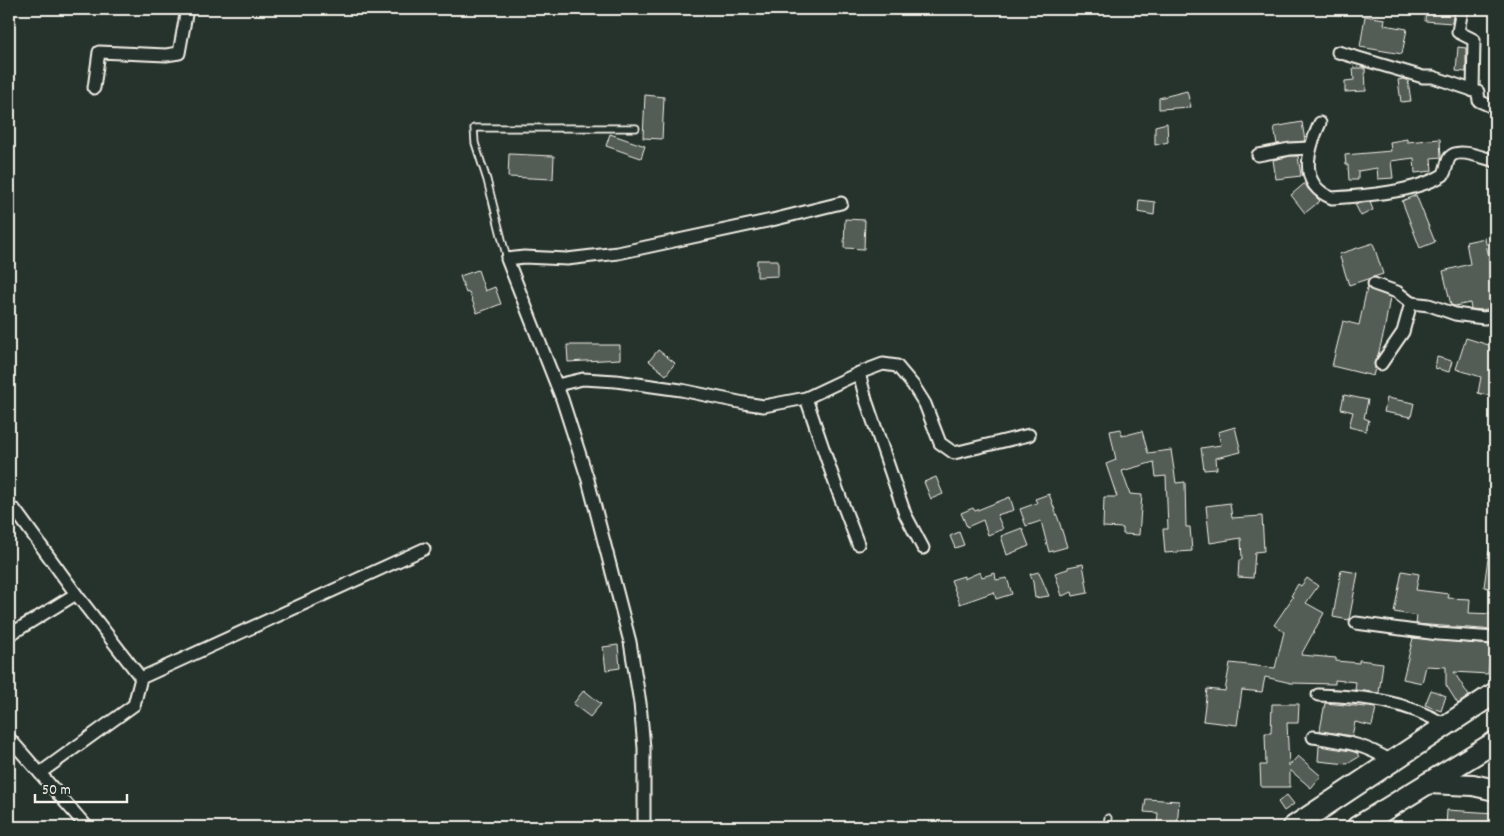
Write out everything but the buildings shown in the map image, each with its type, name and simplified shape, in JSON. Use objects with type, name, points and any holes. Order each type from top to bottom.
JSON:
[{"type":"highway","points":[[1293,827],[1495,693]]},
{"type":"highway","points":[[1357,827],[1495,742]]},
{"type":"highway","points":[[1428,783],[1473,785],[1495,790]]},
{"type":"street","points":[[94,88],[99,52],[180,53],[187,9]]},
{"type":"street","points":[[1462,9],[1458,32],[1474,40],[1473,91]]},
{"type":"street","points":[[1338,52],[1423,77],[1433,77],[1478,92],[1479,101],[1495,108]]},
{"type":"street","points":[[1320,123],[1310,148],[1308,167],[1312,182],[1324,195],[1332,198],[1390,191],[1429,183],[1443,175],[1448,158],[1454,153],[1460,152],[1495,161]]},
{"type":"street","points":[[1258,155],[1290,149],[1310,148]]},
{"type":"street","points":[[644,827],[644,748],[634,659],[588,480],[557,385],[506,259],[524,257],[567,259],[618,253],[772,220],[841,202]]},
{"type":"street","points":[[1374,284],[1398,292],[1411,303],[1429,305],[1455,314],[1484,318],[1495,316]]},
{"type":"street","points":[[1381,364],[1403,332],[1411,303]]},
{"type":"street","points":[[557,385],[583,379],[616,381],[681,390],[744,404],[764,406],[806,398],[883,364],[896,366],[913,385],[925,404],[940,443],[954,453],[1029,435]]},
{"type":"street","points":[[859,373],[866,400],[905,514],[923,548]]},
{"type":"street","points":[[806,398],[858,544]]},
{"type":"street","points":[[15,510],[76,594],[141,678]]},
{"type":"street","points":[[141,678],[424,549]]},
{"type":"street","points":[[9,635],[76,594]]},
{"type":"street","points":[[1356,623],[1438,634],[1495,638]]},
{"type":"street","points":[[40,773],[134,705],[141,678]]},
{"type":"street","points":[[1318,695],[1358,697],[1394,703],[1428,715],[1446,725]]},
{"type":"street","points":[[1313,737],[1362,746],[1373,750],[1390,761]]},
{"type":"street","points":[[9,738],[87,827]]},
{"type":"lane","points":[[506,259],[487,180],[475,143],[474,128],[636,128]]},
{"type":"lane","points":[[1107,827],[1108,818]]}]
